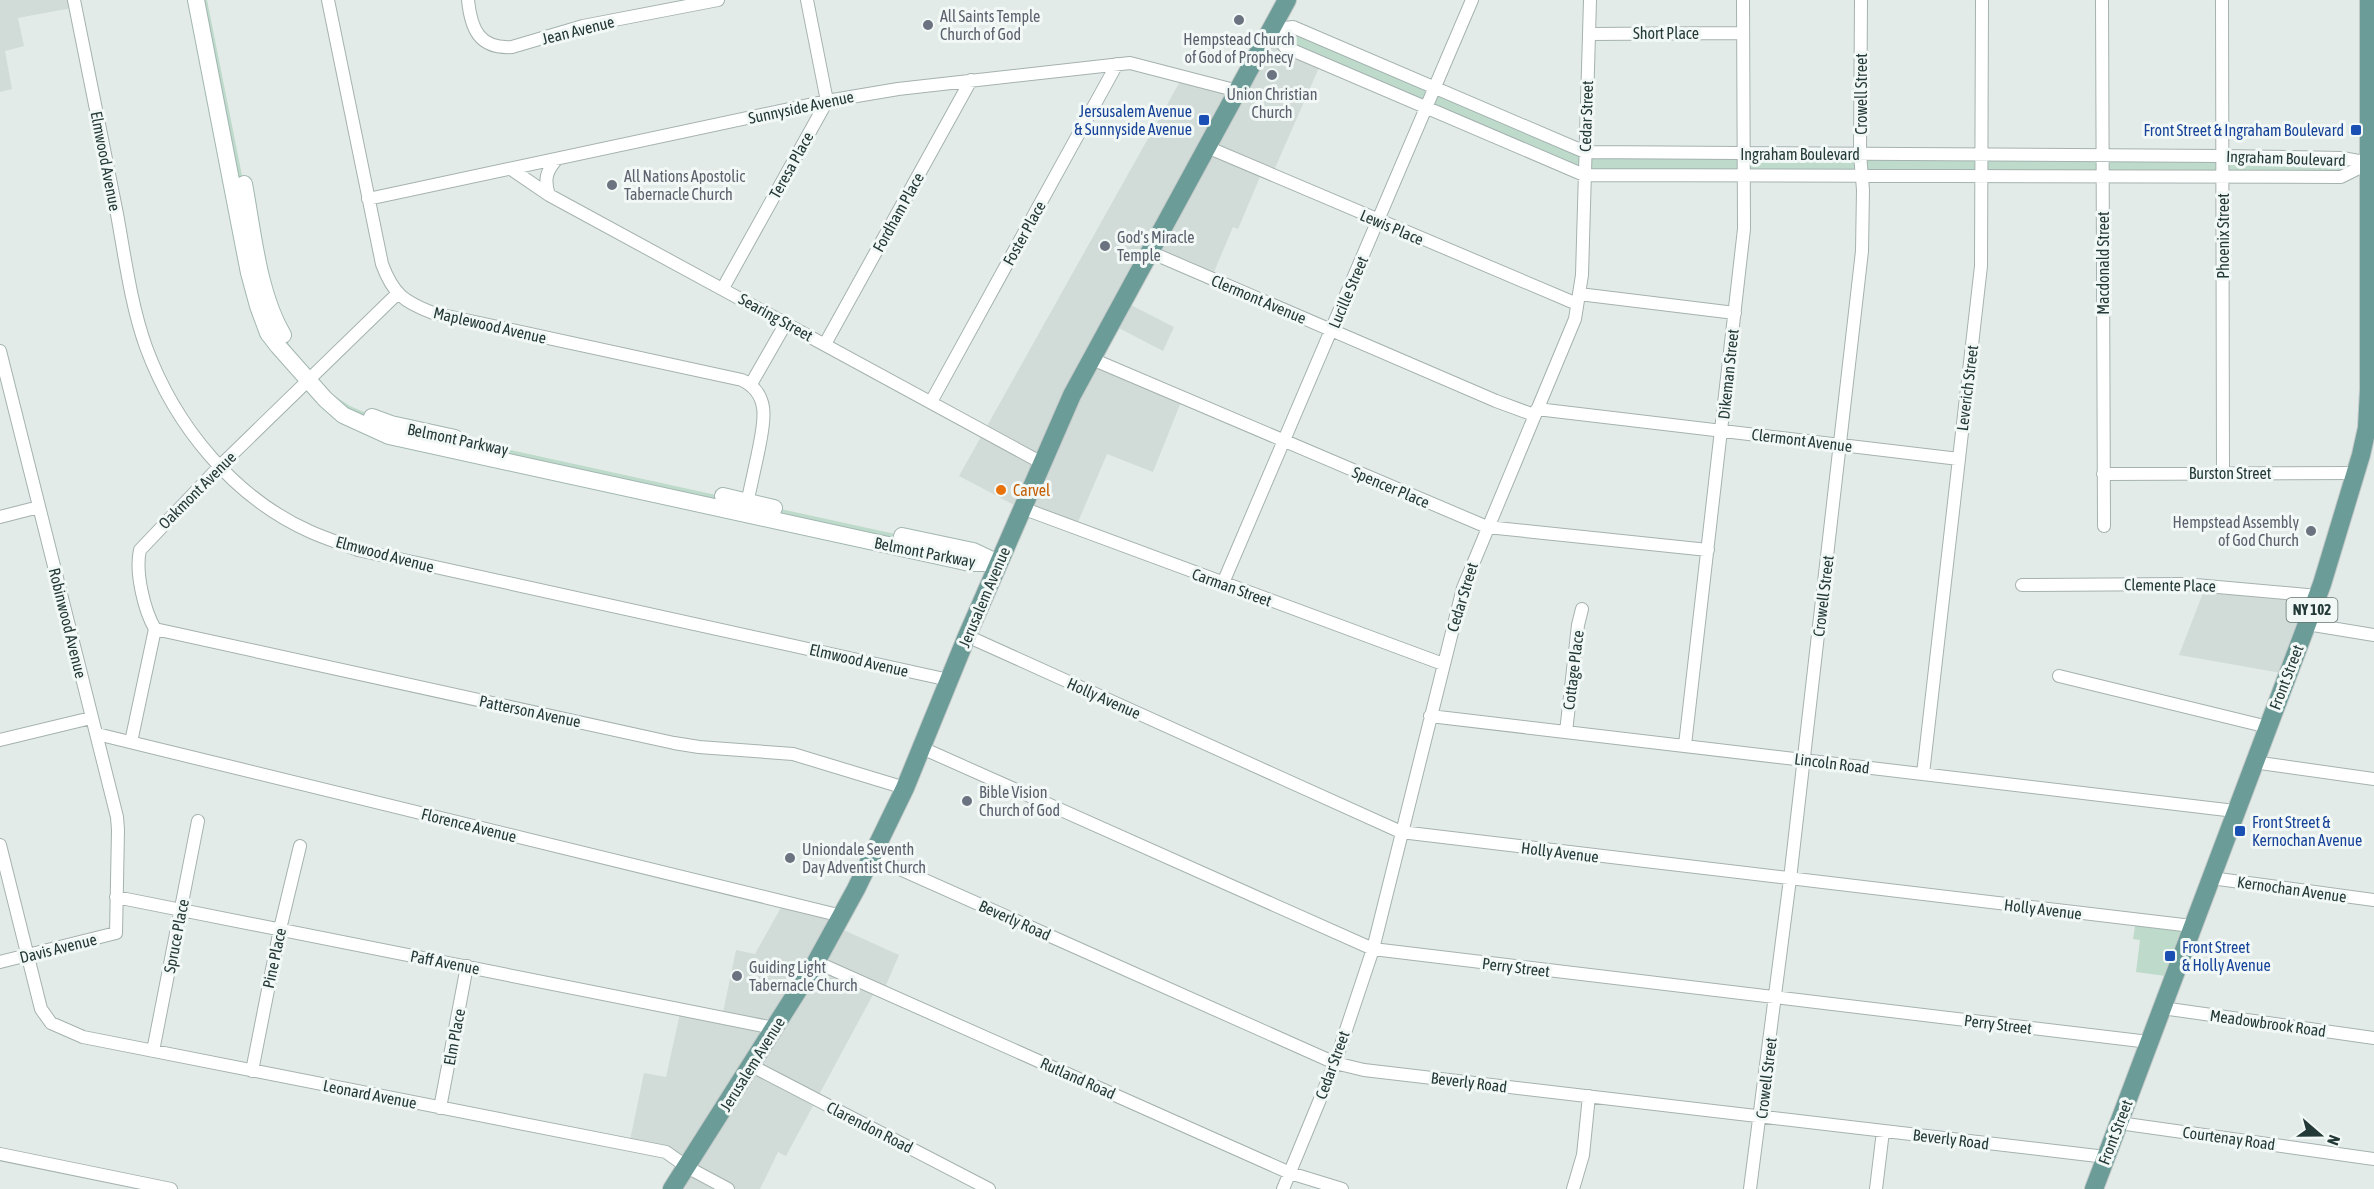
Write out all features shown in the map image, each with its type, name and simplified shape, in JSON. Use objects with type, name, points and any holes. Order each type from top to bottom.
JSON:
[{"type":"main road","name":"Jerusalem Avenue","points":[[672,1189],[816,962],[873,857],[905,788],[967,636],[1072,395],[1287,0]]},
{"type":"main road","name":"Front Street","points":[[2094,1189],[2253,762],[2318,596],[2356,473],[2369,439],[2372,163],[2369,0]]},
{"type":"street","name":"Elmwood Avenue","points":[[74,0],[131,286],[146,346],[166,392],[201,445],[219,467],[249,493],[274,512],[310,532],[358,550],[949,680]]},
{"type":"street","points":[[328,0],[382,264],[397,294]]},
{"type":"street","name":"Jean Avenue","points":[[468,0],[470,20],[478,35],[487,43],[502,48],[583,26],[718,0]]},
{"type":"street","points":[[807,0],[827,101]]},
{"type":"street","name":"Lucille Street","points":[[1223,583],[1472,0]]},
{"type":"street","name":"Cedar Street","points":[[1283,1189],[1335,1063],[1372,949],[1463,588],[1575,318],[1582,275],[1590,0]]},
{"type":"street","name":"Dikeman Street","points":[[1685,746],[1744,230],[1743,0]]},
{"type":"street","name":"Crowell Street","points":[[1750,1189],[1790,879],[1862,251],[1861,0]]},
{"type":"street","name":"Leverich Street","points":[[1923,774],[1981,266],[1982,0]]},
{"type":"street","name":"Macdonald Street","points":[[2102,0],[2104,526]]},
{"type":"street","name":"Phoenix Street","points":[[2222,0],[2223,472]]},
{"type":"street","name":"Belmont Parkway","points":[[203,7],[255,272],[278,326],[310,380],[371,416],[446,442],[875,536],[973,551],[999,563]]},
{"type":"street","name":"Ingraham Boulevard","points":[[1271,30],[1293,27],[1585,152],[2103,154],[2342,158],[2372,163]]},
{"type":"street","name":"Ingraham Boulevard","points":[[1271,30],[1285,48],[1584,176],[1982,174],[2341,177],[2372,163]]},
{"type":"street","name":"Short Place","points":[[1589,34],[1743,33]]},
{"type":"street","name":"Sunnyside Avenue","points":[[368,200],[827,101],[898,88],[1117,63],[1137,64],[1238,91]]},
{"type":"street","name":"Foster Place","points":[[931,402],[1117,63]]},
{"type":"street","name":"Fordham Place","points":[[825,345],[971,80]]},
{"type":"street","name":"Teresa Place","points":[[723,288],[827,101]]},
{"type":"street","name":"Lewis Place","points":[[1207,147],[1378,221],[1578,299],[1735,313]]},
{"type":"street","points":[[549,195],[546,177],[548,169],[556,159]]},
{"type":"street","name":"Searing Street","points":[[511,169],[549,195],[1042,463]]},
{"type":"street","name":"Clermont Avenue","points":[[1150,252],[1496,401],[1536,412],[1959,459]]},
{"type":"street","name":"Oakmont Avenue","points":[[155,629],[147,616],[138,561],[140,550],[219,467],[397,294]]},
{"type":"street","name":"Maplewood Avenue","points":[[397,294],[417,307],[433,312],[742,380],[751,384]]},
{"type":"street","points":[[746,507],[765,421],[762,400],[751,384],[786,323]]},
{"type":"street","name":"Robinwood Avenue","points":[[0,351],[117,817],[116,897]]},
{"type":"street","name":"Spencer Place","points":[[1092,358],[1487,527],[1708,550]]},
{"type":"street","name":"Burston Street","points":[[2103,474],[2356,473]]},
{"type":"street","points":[[0,518],[39,507]]},
{"type":"street","name":"Carman Street","points":[[1022,508],[1443,664]]},
{"type":"street","name":"Clemente Place","points":[[2022,585],[2184,584],[2318,596]]},
{"type":"street","name":"Cottage Place","points":[[1566,732],[1578,625],[1582,609]]},
{"type":"street","points":[[2307,624],[2374,635]]},
{"type":"street","points":[[131,742],[155,629]]},
{"type":"street","name":"Patterson Avenue","points":[[155,629],[674,743],[793,754],[905,788]]},
{"type":"street","name":"Holly Avenue","points":[[967,636],[1401,832],[2192,926]]},
{"type":"street","points":[[2059,676],[2268,727]]},
{"type":"street","name":"Lincoln Road","points":[[1430,716],[2235,811]]},
{"type":"street","points":[[0,740],[91,718]]},
{"type":"street","name":"Florence Avenue","points":[[97,735],[842,916]]},
{"type":"street","name":"Perry Street","points":[[922,747],[1372,949],[2149,1042]]},
{"type":"street","points":[[2253,762],[2374,779]]},
{"type":"street","name":"Spruce Place","points":[[153,1051],[198,822]]},
{"type":"street","points":[[0,844],[28,956]]},
{"type":"street","name":"Pine Place","points":[[252,1071],[280,929],[300,846]]},
{"type":"street","name":"Beverly Road","points":[[873,857],[1335,1063],[1364,1070],[2106,1157]]},
{"type":"street","name":"Kernochan Avenue","points":[[2211,878],[2374,900]]},
{"type":"street","name":"Paff Avenue","points":[[116,897],[774,1028]]},
{"type":"street","name":"Davis Avenue","points":[[0,962],[116,933],[116,897]]},
{"type":"street","name":"Leonard Avenue","points":[[28,956],[41,1009],[51,1023],[83,1037],[666,1152],[687,1167],[728,1189]]},
{"type":"street","name":"Rutland Road","points":[[816,962],[1290,1173],[1342,1189]]},
{"type":"street","name":"Elm Place","points":[[440,1108],[467,966]]},
{"type":"street","name":"Meadowbrook Road","points":[[2162,1008],[2374,1038]]},
{"type":"street","name":"Clarendon Road","points":[[750,1065],[989,1189]]},
{"type":"street","points":[[1573,1189],[1583,1155],[1589,1096]]},
{"type":"street","name":"Courtenay Road","points":[[2119,1123],[2374,1159]]},
{"type":"street","points":[[1876,1189],[1883,1131]]},
{"type":"street","points":[[0,1154],[171,1189]]},
{"type":"shaded area","points":[[0,0],[76,0],[77,7],[18,18],[24,46],[5,51],[12,89],[0,92]]},
{"type":"shaded area","points":[[1271,30],[1321,63],[1272,175],[1262,172],[1238,229],[1233,227],[1211,279],[1150,252],[1123,301],[1174,327],[1163,351],[1111,324],[1092,358],[1183,397],[1153,472],[1107,454],[1075,529],[1022,509],[959,476],[1183,76],[1238,91]]},
{"type":"shaded area","points":[[2206,585],[2318,596],[2287,674],[2179,655]]},
{"type":"shaded area","points":[[784,902],[842,916],[837,927],[899,955],[883,992],[876,989],[786,1156],[778,1152],[760,1189],[672,1189],[687,1168],[666,1152],[629,1145],[644,1073],[666,1077],[681,1009],[722,1017],[736,950],[755,954]]},
{"type":"green space","points":[[196,0],[207,0],[261,271],[278,326],[310,380],[350,406],[391,424],[973,551],[999,563],[970,563],[389,436],[343,415],[325,399],[278,346],[268,333],[258,306],[249,273]]},
{"type":"green space","points":[[1293,27],[1585,152],[2369,163],[2341,177],[1584,175],[1285,47],[1271,30]]},
{"type":"green space","points":[[2136,920],[2192,926],[2173,977],[2136,972],[2140,940],[2133,939]]},
{"type":"place","name":"Hempstead Church of God of Prophecy","points":[[1239,20]]},
{"type":"place","name":"All Saints Temple Church of God","points":[[928,25]]},
{"type":"place","name":"Union Christian Church","points":[[1272,75]]},
{"type":"place","name":"Jersusalem Avenue & Sunnyside Avenue","points":[[1204,120]]},
{"type":"place","name":"Front Street & Ingraham Boulevard","points":[[2356,130]]},
{"type":"place","name":"All Nations Apostolic Tabernacle Church","points":[[612,185]]},
{"type":"place","name":"God's Miracle Temple","points":[[1105,246]]},
{"type":"place","name":"Carvel","points":[[1001,490]]},
{"type":"place","name":"Hempstead Assembly of God Church","points":[[2311,531]]},
{"type":"place","name":"Bible Vision Church of God","points":[[967,801]]},
{"type":"place","name":"Front Street & Kernochan Avenue","points":[[2240,831]]},
{"type":"place","name":"Uniondale Seventh Day Adventist Church","points":[[790,858]]},
{"type":"place","name":"Front Street & Holly Avenue","points":[[2170,956]]},
{"type":"place","name":"Guiding Light Tabernacle Church","points":[[737,976]]}]
